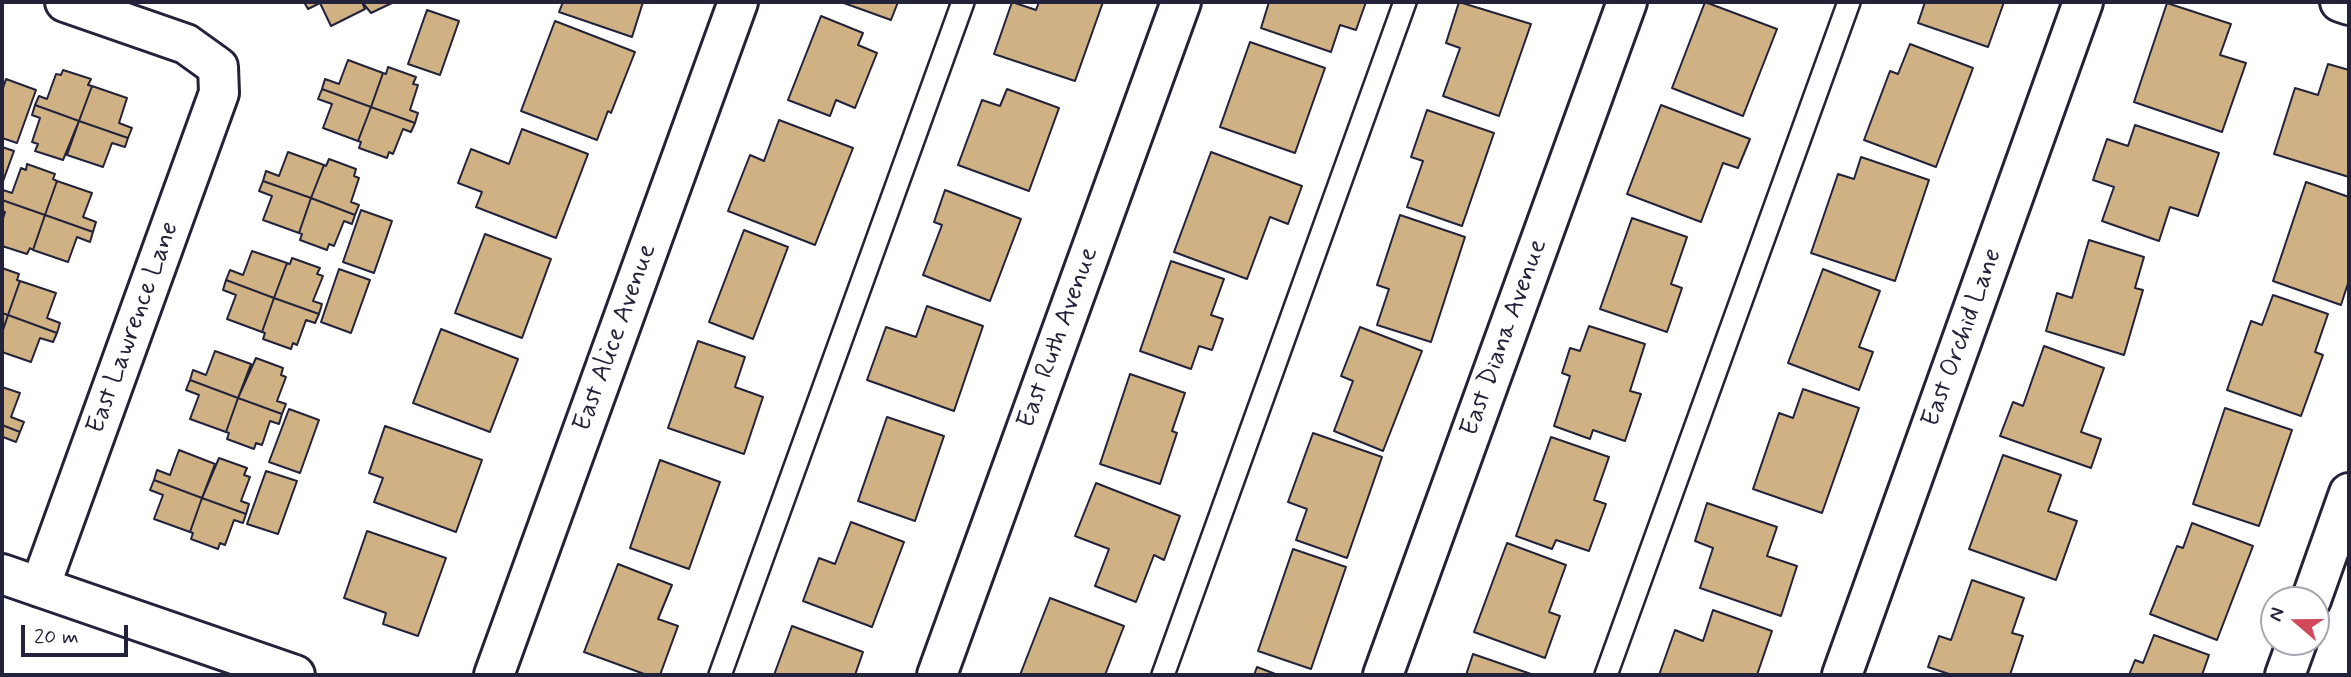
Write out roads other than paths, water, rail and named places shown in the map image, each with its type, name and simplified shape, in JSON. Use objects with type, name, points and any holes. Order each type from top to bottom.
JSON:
[{"type":"street","name":"East Lawrence Lane","points":[[40,587],[219,93],[218,66],[186,44],[65,2]]},
{"type":"street","name":"East Alice Avenue","points":[[502,673],[738,2]]},
{"type":"street","name":"East Ruth Avenue","points":[[937,675],[1181,2]]},
{"type":"street","name":"East Diana Avenue","points":[[1383,675],[1627,2]]},
{"type":"street","name":"East Orchid Lane","points":[[1842,675],[2083,2]]},
{"type":"street","points":[[2340,2],[2349,5]]},
{"type":"street","points":[[2316,586],[2349,493]]},
{"type":"street","points":[[2,574],[295,675]]},
{"type":"street","points":[[2285,675],[2292,656]]},
{"type":"lane","points":[[720,675],[963,2]]},
{"type":"lane","points":[[1163,675],[1405,2]]},
{"type":"lane","points":[[1606,675],[1849,2]]}]
